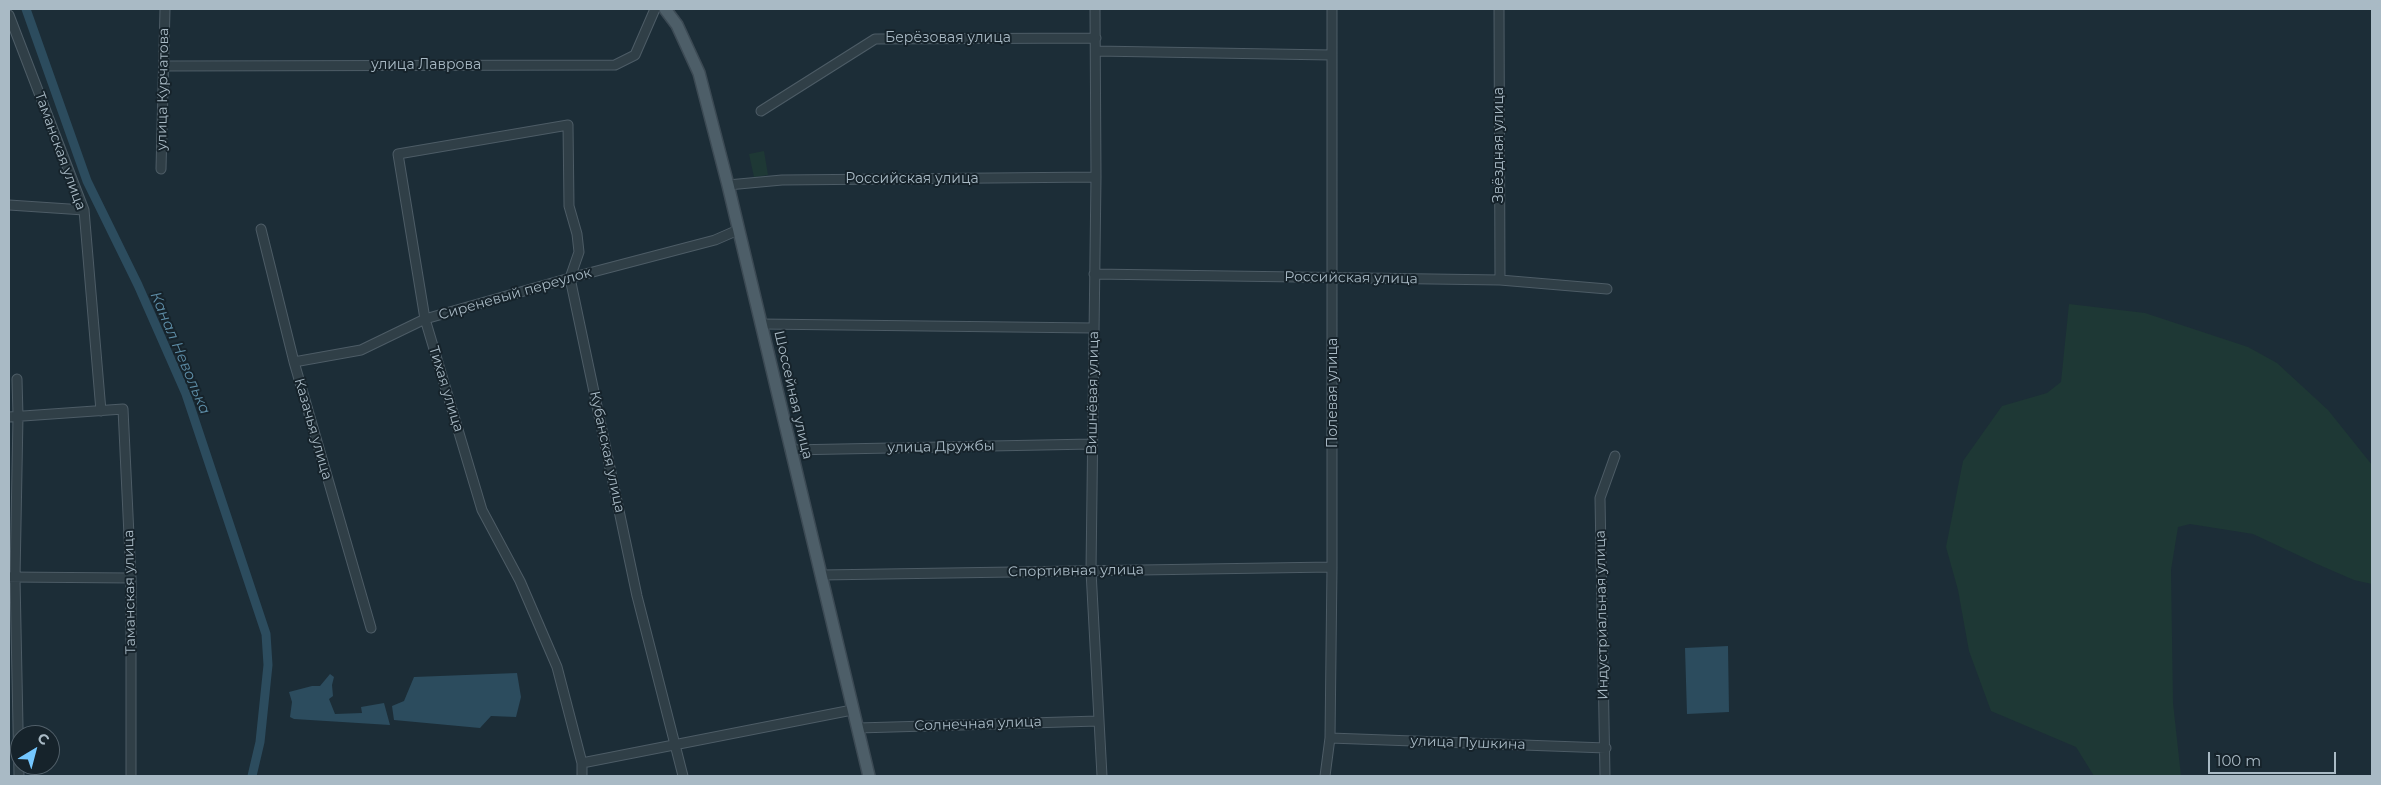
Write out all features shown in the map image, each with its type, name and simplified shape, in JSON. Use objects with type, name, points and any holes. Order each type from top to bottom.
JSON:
[{"type":"main road","name":"Шоссейная улица","points":[[668,10],[677,25],[698,73],[728,185],[869,776]]},
{"type":"street","name":"улица Курчатова","points":[[161,168],[165,9]]},
{"type":"street","name":"улица Лаврова","points":[[164,66],[615,65],[635,54],[655,9]]},
{"type":"street","name":"Вишнёвая улица","points":[[1095,9],[1096,177],[1091,570],[1102,776]]},
{"type":"street","name":"Полевая улица","points":[[1325,776],[1330,738],[1332,567],[1332,9]]},
{"type":"street","name":"Звёздная улица","points":[[1499,9],[1500,280]]},
{"type":"street","name":"Таманская улица","points":[[9,15],[84,210],[101,411],[123,409],[131,578],[132,776]]},
{"type":"street","name":"Берёзовая улица","points":[[761,111],[875,39],[1096,38]]},
{"type":"street","points":[[1096,51],[1331,55]]},
{"type":"street","name":"Тихая улица","points":[[570,278],[579,252],[577,234],[569,206],[568,125],[398,154],[425,319],[482,510],[520,581],[557,667],[582,762],[582,776]]},
{"type":"street","name":"Российская улица","points":[[728,185],[782,180],[1096,177]]},
{"type":"street","points":[[9,204],[84,210]]},
{"type":"street","name":"Казачья улица","points":[[260,229],[294,362],[371,628]]},
{"type":"street","name":"Сиреневый переулок","points":[[294,362],[360,350],[425,319],[714,240],[738,230]]},
{"type":"street","name":"Российская улица","points":[[1094,274],[1500,280],[1607,289]]},
{"type":"street","name":"Кубанская улица","points":[[570,278],[638,596],[683,776]]},
{"type":"street","points":[[761,324],[1093,328]]},
{"type":"street","points":[[16,379],[13,417],[12,578],[19,776]]},
{"type":"street","points":[[13,417],[101,411]]},
{"type":"street","name":"улица Дружбы","points":[[790,450],[1092,444]]},
{"type":"street","name":"Индустриальная улица","points":[[1605,776],[1606,748],[1600,498],[1615,456]]},
{"type":"street","name":"Спортивная улица","points":[[821,576],[1332,567]]},
{"type":"street","points":[[12,578],[131,578]]},
{"type":"street","points":[[582,762],[852,710]]},
{"type":"street","name":"Солнечная улица","points":[[858,728],[1098,721]]},
{"type":"street","name":"улица Пушкина","points":[[1330,738],[1606,748]]},
{"type":"green space","points":[[764,151],[768,175],[754,177],[749,154]]},
{"type":"green space","points":[[2069,304],[2145,313],[2248,347],[2277,363],[2328,410],[2372,465],[2372,584],[2354,580],[2253,534],[2190,524],[2178,527],[2171,570],[2173,703],[2181,776],[2094,776],[2076,747],[1991,711],[1969,651],[1958,590],[1946,547],[1963,461],[2002,406],[2047,393],[2061,382]]},
{"type":"water","points":[[1728,646],[1729,712],[1687,714],[1685,648]]},
{"type":"water","points":[[517,673],[521,697],[516,717],[491,716],[480,728],[394,720],[392,706],[404,701],[414,677]]},
{"type":"water","points":[[330,674],[334,677],[332,685],[333,696],[329,699],[335,714],[362,713],[361,707],[384,703],[390,725],[294,719],[290,717],[292,702],[289,692],[312,686],[320,686]]},
{"type":"waterway","name":"Канал Неволька","points":[[26,9],[87,181],[138,285],[186,394],[266,634],[268,665],[260,742],[252,776]]}]
